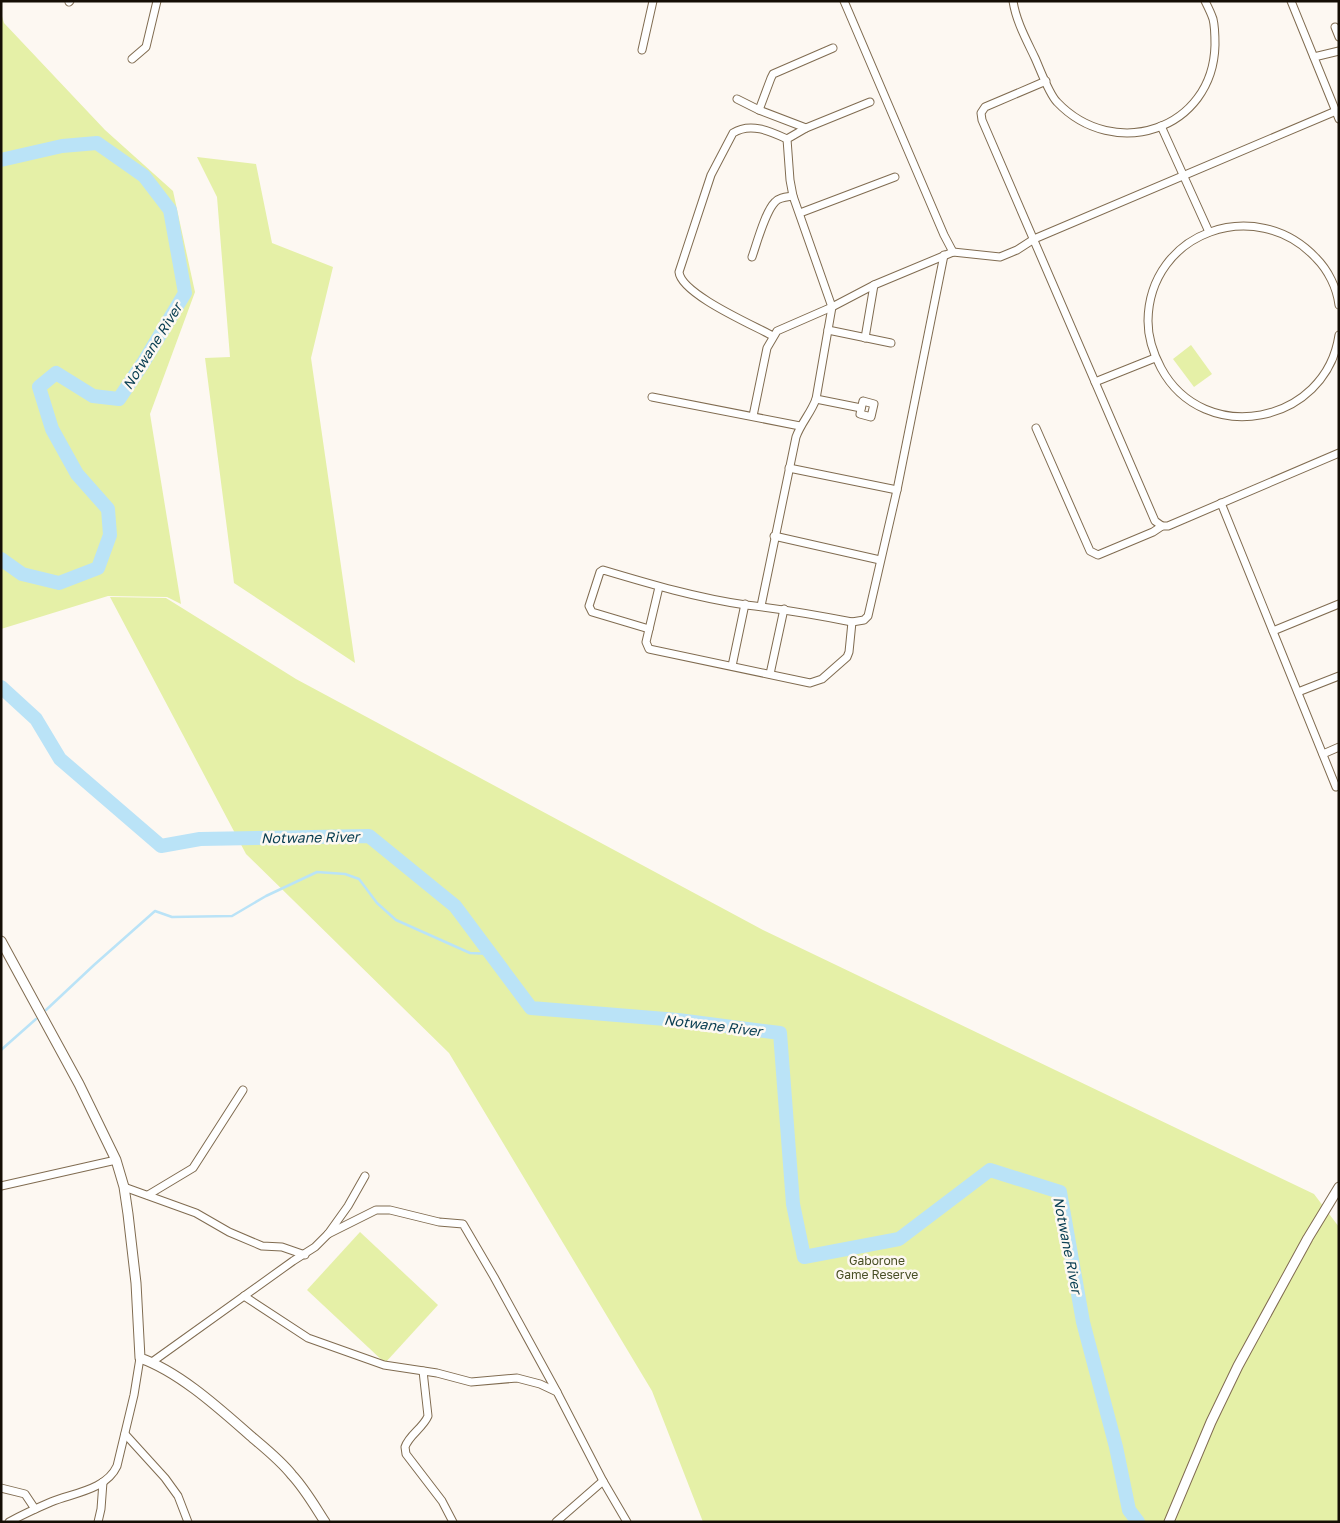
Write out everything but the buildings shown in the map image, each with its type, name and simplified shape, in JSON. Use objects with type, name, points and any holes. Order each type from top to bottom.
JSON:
[{"type":"street","points":[[132,60],[146,47],[157,1]]},
{"type":"street","points":[[642,50],[653,1]]},
{"type":"street","points":[[844,1],[953,252]]},
{"type":"street","points":[[1013,1],[1014,12],[1056,101],[1084,123],[1100,130],[1134,134],[1151,130],[1182,115],[1204,89],[1211,73],[1215,39],[1213,18],[1207,2]]},
{"type":"street","points":[[753,416],[767,348],[777,331],[832,307],[874,284],[953,252],[1000,257],[1018,250],[1034,239],[1185,175],[1337,115],[1291,1]]},
{"type":"street","points":[[1335,27],[1339,37]]},
{"type":"street","points":[[759,110],[770,78],[777,72],[834,48]]},
{"type":"street","points":[[1314,58],[1339,51]]},
{"type":"street","points":[[1046,81],[985,107],[981,113],[982,120],[1155,521],[1162,526]]},
{"type":"street","points":[[737,99],[759,110],[806,128]]},
{"type":"street","points":[[787,139],[806,128],[870,102]]},
{"type":"street","points":[[1161,126],[1210,232]]},
{"type":"street","points":[[773,336],[712,304],[682,282],[679,272],[711,175],[733,134],[738,130],[751,127],[771,132],[787,139]]},
{"type":"street","points":[[761,606],[774,536],[800,426],[812,409],[816,399],[832,307],[793,196],[787,139]]},
{"type":"street","points":[[800,213],[895,177]]},
{"type":"street","points":[[752,257],[769,211],[776,201],[793,196]]},
{"type":"street","points":[[1339,305],[1335,279],[1307,248],[1290,236],[1271,228],[1250,225],[1230,226],[1192,240],[1165,267],[1156,284],[1150,302],[1148,321],[1150,340],[1156,358],[1166,377],[1180,393],[1198,406],[1218,414],[1232,416],[1262,416],[1282,409],[1301,398],[1317,384],[1330,365],[1339,335]]},
{"type":"street","points":[[649,629],[594,613],[589,606],[598,574],[602,571],[659,587],[852,622],[864,620],[868,616],[897,490],[944,255]]},
{"type":"street","points":[[865,338],[874,284]]},
{"type":"street","points":[[828,330],[891,343]]},
{"type":"street","points":[[1095,382],[1156,358]]},
{"type":"street","points":[[652,397],[800,426]]},
{"type":"street","points":[[816,399],[861,408]]},
{"type":"street","points":[[1036,428],[1090,552],[1100,555],[1153,532],[1162,526],[1168,526],[1339,453]]},
{"type":"street","points":[[789,468],[897,490]]},
{"type":"street","points":[[1221,504],[1336,787]]},
{"type":"street","points":[[774,536],[880,560]]},
{"type":"street","points":[[659,587],[646,642],[650,649],[810,683],[822,680],[843,661],[849,652],[852,622]]},
{"type":"street","points":[[732,666],[745,604]]},
{"type":"street","points":[[1273,631],[1339,604]]},
{"type":"street","points":[[770,674],[784,609]]},
{"type":"street","points":[[1298,692],[1339,676]]},
{"type":"street","points":[[1323,754],[1339,747]]},
{"type":"street","points":[[1,942],[79,1084],[116,1160],[124,1187],[136,1283],[140,1358],[125,1434],[114,1472],[103,1482],[35,1509],[9,1522]]},
{"type":"street","points":[[148,1195],[193,1168],[243,1090]]},
{"type":"street","points":[[1,1186],[116,1160]]},
{"type":"street","points":[[152,1362],[315,1247],[328,1234],[366,1176]]},
{"type":"street","points":[[124,1187],[196,1213],[229,1232],[262,1246],[282,1247],[305,1255]]},
{"type":"street","points":[[1170,1522],[1211,1422],[1238,1366],[1308,1238],[1339,1187]]},
{"type":"street","points":[[328,1234],[376,1210],[390,1210],[439,1222],[463,1224],[494,1277],[627,1522]]},
{"type":"street","points":[[244,1296],[308,1338],[384,1365],[480,1383],[517,1378],[540,1384],[557,1392]]},
{"type":"street","points":[[140,1358],[152,1362],[205,1398],[263,1447],[291,1473],[309,1496],[325,1522]]},
{"type":"street","points":[[423,1371],[428,1416],[426,1422],[404,1447],[406,1454],[442,1501],[453,1522]]},
{"type":"street","points":[[125,1434],[165,1478],[178,1496],[188,1522]]},
{"type":"street","points":[[556,1522],[603,1480]]},
{"type":"street","points":[[98,1522],[103,1482]]},
{"type":"street","points":[[1,1488],[28,1498],[35,1509]]},
{"type":"green space","points":[[1,13],[4,23],[105,130],[173,191],[195,292],[150,414],[181,604],[167,597],[108,596],[1,629]]},
{"type":"green space","points":[[197,157],[256,164],[272,243],[333,267],[311,358],[355,663],[234,583],[205,358],[230,357],[217,197]]},
{"type":"green space","points":[[1191,345],[1212,374],[1194,387],[1173,359]]},
{"type":"green space","name":"Gaborone Game Reserve","points":[[110,597],[166,598],[296,679],[763,930],[1314,1194],[1339,1227],[1339,1522],[703,1522],[652,1391],[449,1053],[246,854]]},
{"type":"green space","points":[[360,1232],[438,1305],[385,1363],[307,1290]]},
{"type":"waterway","name":"Notwane River","points":[[1,160],[62,146],[97,143],[144,176],[170,210],[185,293],[119,399],[93,396],[56,373],[39,387],[52,429],[77,474],[108,509],[110,535],[98,568],[59,583],[22,574],[1,559]]},
{"type":"waterway","name":"Notwane River","points":[[1,687],[36,719],[60,759],[161,846],[200,839],[369,836],[455,906],[531,1008],[678,1020],[780,1033],[793,1204],[804,1257],[899,1239],[990,1170],[1060,1192],[1083,1322],[1116,1447],[1129,1510],[1138,1522]]},
{"type":"waterway","points":[[46,1010],[155,911],[172,917],[232,916],[266,896],[317,872],[345,874],[359,879],[377,903],[396,920],[470,953],[491,954]]},
{"type":"waterway","points":[[1,1050],[36,1019]]}]
